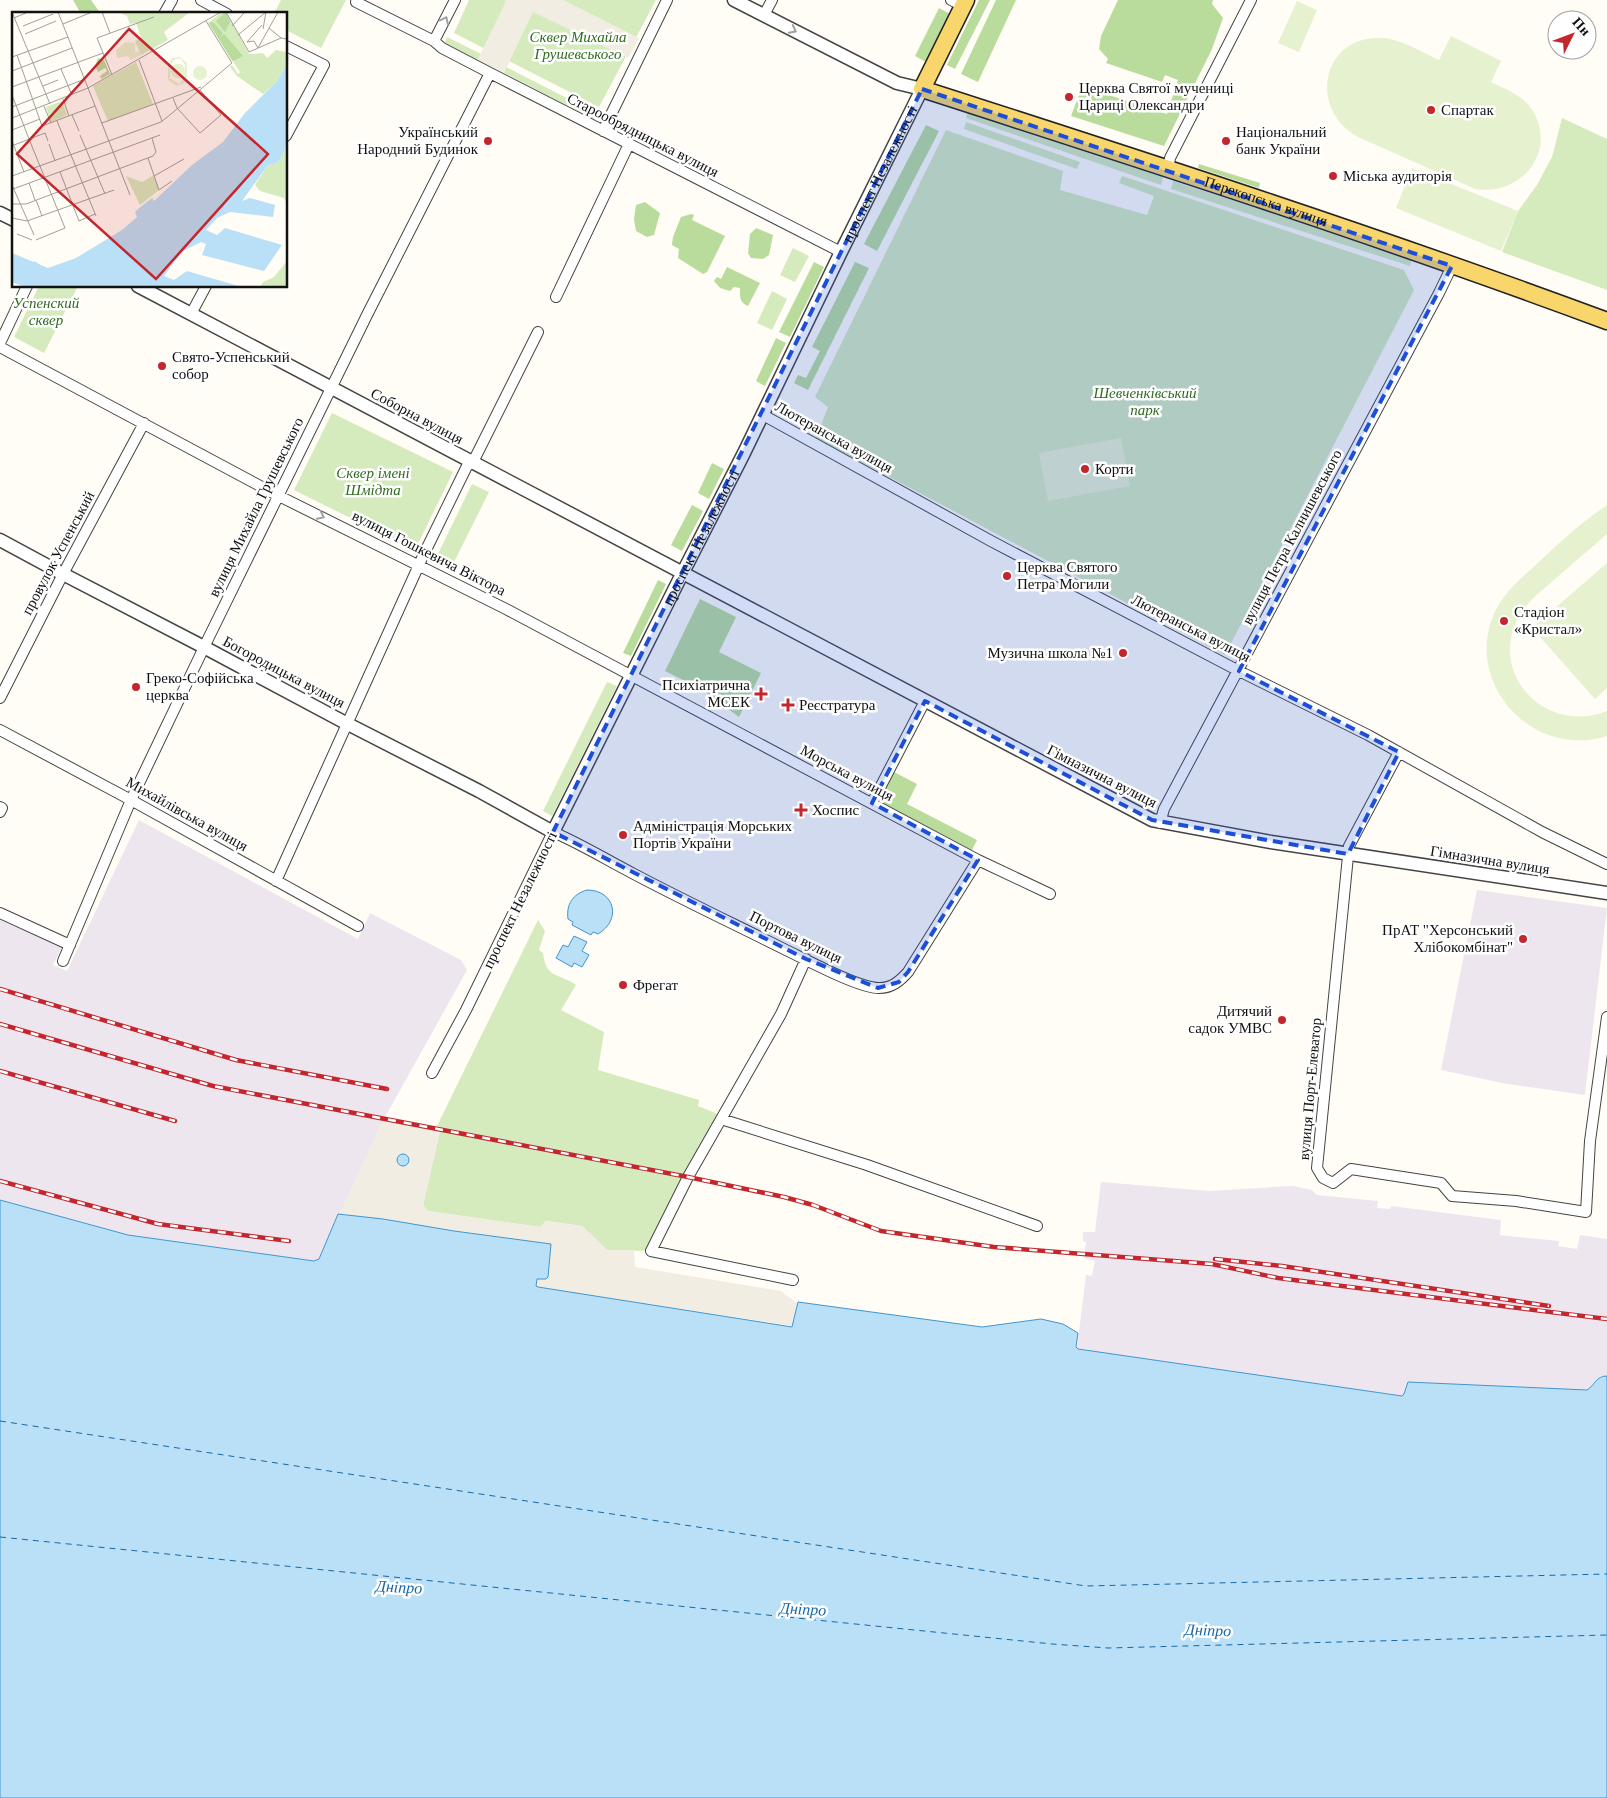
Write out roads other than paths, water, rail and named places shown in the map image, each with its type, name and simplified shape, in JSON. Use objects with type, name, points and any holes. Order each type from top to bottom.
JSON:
[{"type":"main road","name":"проспект Незалежності","points":[[922,89],[960,2]]},
{"type":"main road","name":"Перекопська вулиця","points":[[922,89],[1168,168],[1607,321]]},
{"type":"street","points":[[165,12],[172,0]]},
{"type":"street","points":[[201,0],[223,12]]},
{"type":"street","points":[[434,41],[454,0]]},
{"type":"street","points":[[603,131],[667,0]]},
{"type":"street","points":[[734,0],[897,83],[922,89]]},
{"type":"street","points":[[764,16],[772,0]]},
{"type":"street","points":[[1168,168],[1170,158],[1251,0]]},
{"type":"street","name":"Старообрядницька вулиця","points":[[357,1],[490,73],[841,252]]},
{"type":"street","points":[[288,47],[324,65],[288,132]]},
{"type":"street","name":"вулиця Михайла Грушевського","points":[[63,961],[131,800],[204,647],[330,388],[490,73]]},
{"type":"street","name":"проспект Незалежності","points":[[432,1073],[466,1010],[682,573],[763,415],[922,89]]},
{"type":"street","points":[[556,297],[629,144]]},
{"type":"street","points":[[0,213],[12,219]]},
{"type":"street","name":"вулиця Петра Калнишевського","points":[[1160,823],[1164,809],[1239,671],[1452,266]]},
{"type":"street","points":[[0,345],[26,288]]},
{"type":"street","name":"Соборна вулиця","points":[[142,288],[682,573]]},
{"type":"street","points":[[191,314],[205,288]]},
{"type":"street","points":[[276,881],[344,734],[346,724],[419,564],[538,332]]},
{"type":"street","name":"вулиця Гошкевича Віктора","points":[[0,345],[278,495],[419,564],[632,676]]},
{"type":"street","name":"Лютеранська вулиця","points":[[763,415],[991,541],[1239,671],[1399,752],[1542,832],[1607,864]]},
{"type":"street","name":"провулок Успенський","points":[[0,698],[62,574],[144,424]]},
{"type":"street","name":"Богородицька вулиця","points":[[0,540],[553,832]]},
{"type":"street","name":"Гімназична вулиця","points":[[682,573],[1160,823],[1492,877],[1607,893]]},
{"type":"street","name":"Морська вулиця","points":[[632,676],[978,860],[1050,894]]},
{"type":"street","points":[[872,804],[925,701]]},
{"type":"street","name":"Михайлівська вулиця","points":[[0,730],[131,800],[358,926]]},
{"type":"street","name":"вулиця Порт-Елеватор","points":[[1399,752],[1349,846],[1317,1168],[1323,1178],[1333,1183],[1351,1169],[1440,1183],[1452,1196],[1516,1201],[1586,1212],[1590,1141],[1607,1017]]},
{"type":"street","points":[[0,807],[2,808],[0,812]]},
{"type":"street","name":"Портова вулиця","points":[[553,832],[806,960],[856,982],[878,988],[892,986],[899,982],[908,972],[978,860]]},
{"type":"street","points":[[0,914],[70,945]]},
{"type":"street","points":[[793,1280],[651,1251],[688,1177],[781,1014],[806,960]]},
{"type":"street","points":[[721,1120],[867,1165],[1037,1226]]},
{"type":"water","points":[[587,890],[596,891],[604,895],[612,907],[610,921],[606,928],[598,934],[593,932],[591,935],[572,925],[573,922],[568,919],[569,904],[574,897]]},
{"type":"water","points":[[574,936],[587,942],[582,951],[589,955],[582,967],[574,963],[572,967],[556,958],[563,945],[568,947]]},
{"type":"water","points":[[405,1154],[408,1155],[408,1165],[401,1166],[398,1165],[397,1158],[398,1155]]},
{"type":"water","name":"Дніпро","points":[[0,1200],[128,1235],[314,1261],[319,1259],[338,1214],[383,1219],[551,1244],[548,1277],[546,1279],[537,1279],[536,1286],[538,1287],[792,1327],[798,1302],[982,1327],[1041,1319],[1063,1324],[1078,1333],[1076,1347],[1078,1349],[1402,1396],[1408,1382],[1587,1390],[1598,1379],[1607,1376],[1607,1798],[0,1798]]},
{"type":"railway","points":[[0,989],[236,1060],[387,1089]]},
{"type":"railway","points":[[0,1024],[213,1086],[784,1197],[813,1205],[881,1231],[994,1247],[1212,1264],[1278,1278],[1607,1319]]},
{"type":"railway","points":[[0,1071],[175,1121]]},
{"type":"railway","points":[[0,1181],[158,1224],[289,1241]]},
{"type":"railway","points":[[1215,1259],[1282,1266],[1549,1306]]},
{"type":"place","name":"Церква Святої мучениці Цариці Олександри","points":[[1069,97]]},
{"type":"place","name":"Спартак","points":[[1431,110]]},
{"type":"place","name":"Український Народний Будинок","points":[[488,141]]},
{"type":"place","name":"Національний банк України","points":[[1226,141]]},
{"type":"place","name":"Міська аудиторія","points":[[1333,176]]},
{"type":"place","name":"Свято-Успенський собор","points":[[162,366]]},
{"type":"place","name":"Корти","points":[[1085,469]]},
{"type":"place","name":"Церква Святого Петра Могили","points":[[1007,576]]},
{"type":"place","name":"Стадіон «Кристал»","points":[[1504,621]]},
{"type":"place","name":"Музична школа №1","points":[[1123,653]]},
{"type":"place","name":"Греко-Софійська церква","points":[[136,687]]},
{"type":"place","name":"Психіатрична МСЕК","points":[[761,694]]},
{"type":"place","name":"Реєстратура","points":[[788,705]]},
{"type":"place","name":"Хоспис","points":[[801,810]]},
{"type":"place","name":"Адміністрація Морських Портів України","points":[[623,835]]},
{"type":"place","name":"ПрАТ \"Херсонський Хлібокомбінат\"","points":[[1523,939]]},
{"type":"place","name":"Фрегат","points":[[623,985]]},
{"type":"place","name":"Дитячий садок УМВС","points":[[1282,1020]]},
{"type":"park label","name":"Сквер Михайла Грушевського","points":[[578,46]]},
{"type":"park label","name":"Успенский сквер","points":[[46,312]]},
{"type":"park label","name":"Шевченківський парк","points":[[1145,402]]},
{"type":"park label","name":"Сквер імені Шмідта","points":[[373,482]]}]
